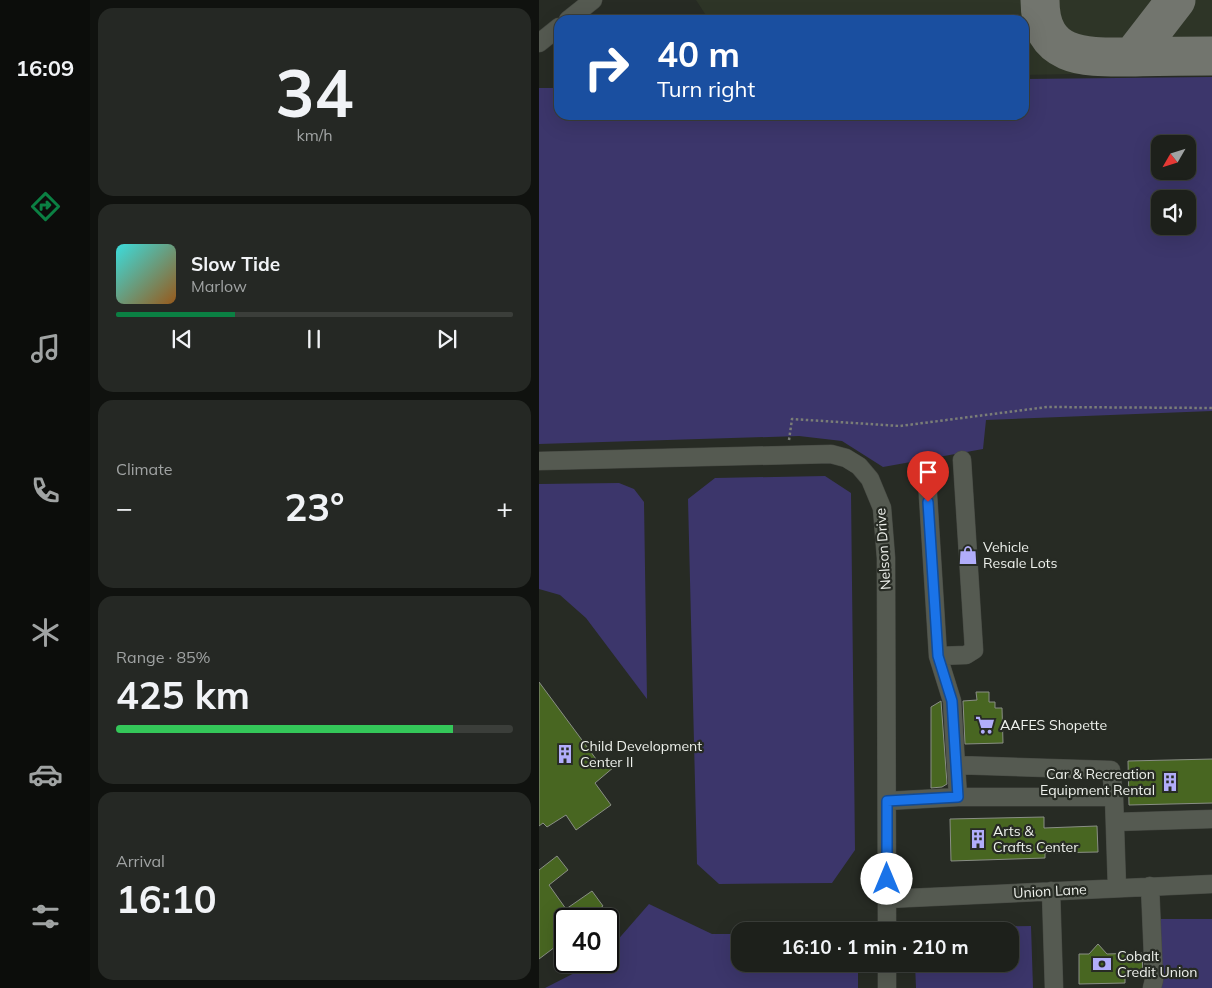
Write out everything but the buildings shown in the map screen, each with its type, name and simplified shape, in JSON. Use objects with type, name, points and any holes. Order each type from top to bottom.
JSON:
[{"type":"street","points":[[574,15],[593,0]]},
{"type":"street","points":[[539,43],[554,31]]},
{"type":"street","name":"Nelson Drive","points":[[539,461],[671,460],[814,452],[846,458],[859,466],[870,479],[882,508],[886,558],[887,922]]},
{"type":"street","points":[[938,656],[967,655],[974,650],[962,460]]},
{"type":"street","points":[[926,463],[938,656],[952,701],[958,797]]},
{"type":"street","points":[[956,765],[1108,769],[1112,773],[1114,798],[1117,888]]},
{"type":"street","points":[[887,801],[958,797],[1114,798]]},
{"type":"street","points":[[1115,822],[1212,818]]},
{"type":"street","name":"Union Lane","points":[[887,899],[1212,884]]},
{"type":"street","points":[[1150,886],[1154,980],[1152,988]]},
{"type":"street","points":[[1051,891],[1055,988]]},
{"type":"street","points":[[887,972],[887,988]]},
{"type":"path","points":[[787,454],[792,419],[900,426],[1047,407],[1212,408]]},
{"type":"shaded area","points":[[696,0],[1212,0],[1212,71],[1029,75],[1029,15],[706,15]]},
{"type":"shaded area","points":[[1212,77],[1212,411],[986,420],[983,449],[883,467],[842,441],[799,436],[539,444],[539,88],[554,88],[554,120],[1029,120],[1029,79]]},
{"type":"shaded area","points":[[825,476],[851,493],[855,850],[832,883],[719,884],[697,864],[688,499],[715,478]]},
{"type":"shaded area","points":[[619,483],[634,489],[644,502],[647,699],[586,618],[560,595],[539,589],[539,484]]},
{"type":"shaded area","points":[[649,904],[712,934],[731,934],[731,972],[858,972],[858,988],[545,988],[574,973],[619,973],[619,938]]},
{"type":"shaded area","points":[[1161,919],[1212,919],[1212,988],[1158,988]]},
{"type":"shaded area","points":[[1019,926],[1031,926],[1033,988],[916,988],[915,972],[1019,972]]},
{"type":"taxiway","points":[[1040,0],[1042,20],[1049,35],[1058,45],[1071,52],[1101,57],[1213,56]]},
{"type":"taxiway","points":[[1132,57],[1176,0]]},
{"type":"place","name":"Vehicle Resale Lots","points":[[968,555]]},
{"type":"place","name":"AAFES Shopette","points":[[985,725]]},
{"type":"place","name":"Child Development Center II","points":[[565,754]]},
{"type":"place","name":"Car & Recreation Equipment Rental","points":[[1170,782]]},
{"type":"place","name":"Arts & Crafts Center","points":[[978,839]]},
{"type":"place","name":"Cobalt Credit Union","points":[[1102,964]]},
{"type":"route","points":[[887,879],[887,801],[958,797],[952,701],[938,656],[928,502]]}]
